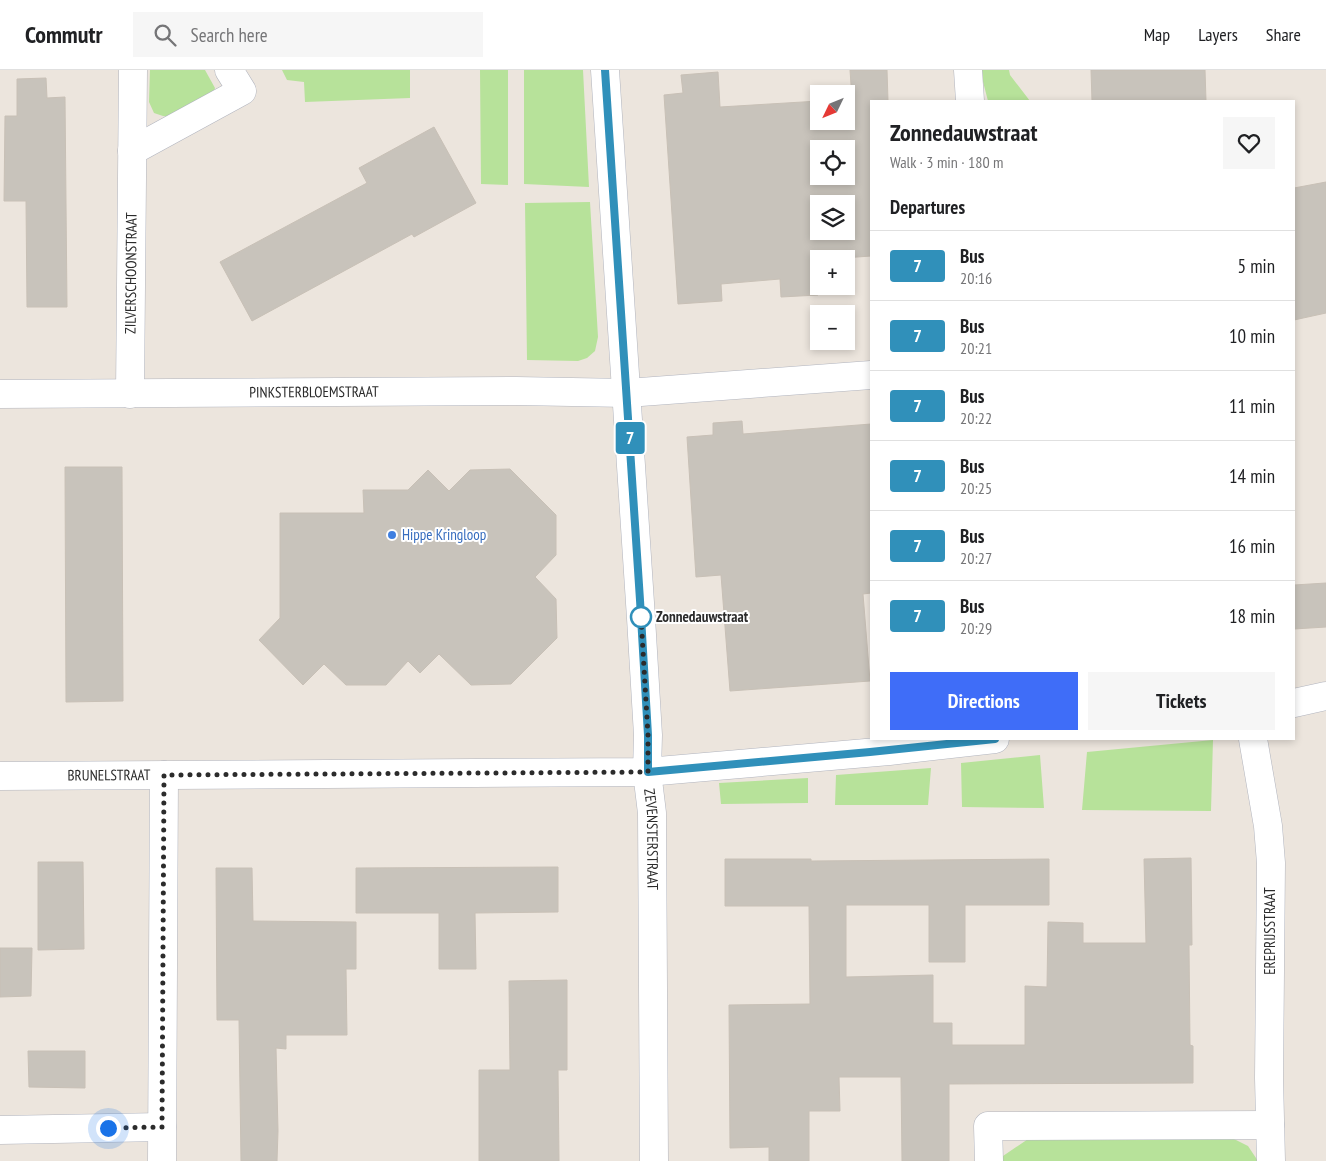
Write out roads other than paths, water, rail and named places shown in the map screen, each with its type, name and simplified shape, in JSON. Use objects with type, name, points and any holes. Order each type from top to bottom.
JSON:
[{"type":"street","name":"ZILVERSCHOONSTRAAT","points":[[130,394],[133,70]]},
{"type":"street","points":[[132,151],[242,91],[229,70]]},
{"type":"street","name":"ZEVENSTERSTRAAT","points":[[605,70],[627,393],[647,725],[648,772],[652,813],[654,1161]]},
{"type":"street","points":[[968,70],[970,100]]},
{"type":"street","points":[[627,393],[870,375]]},
{"type":"street","name":"PINKSTERBLOEMSTRAAT","points":[[0,394],[507,391],[627,393]]},
{"type":"street","points":[[1295,703],[1326,696]]},
{"type":"street","name":"BRUNELSTRAAT","points":[[0,776],[648,772],[985,740]]},
{"type":"street","name":"EREPRIJSSTRAAT","points":[[1253,740],[1268,826],[1271,863],[1271,1161]]},
{"type":"street","points":[[162,1161],[164,775]]},
{"type":"street","points":[[989,1161],[988,1126],[1270,1125]]},
{"type":"street","points":[[0,1130],[162,1127]]},
{"type":"place","name":"Hippe Kringloop","points":[[392,535]]},
{"type":"place","name":"Zonnedauwstraat","points":[[641,617]]}]
